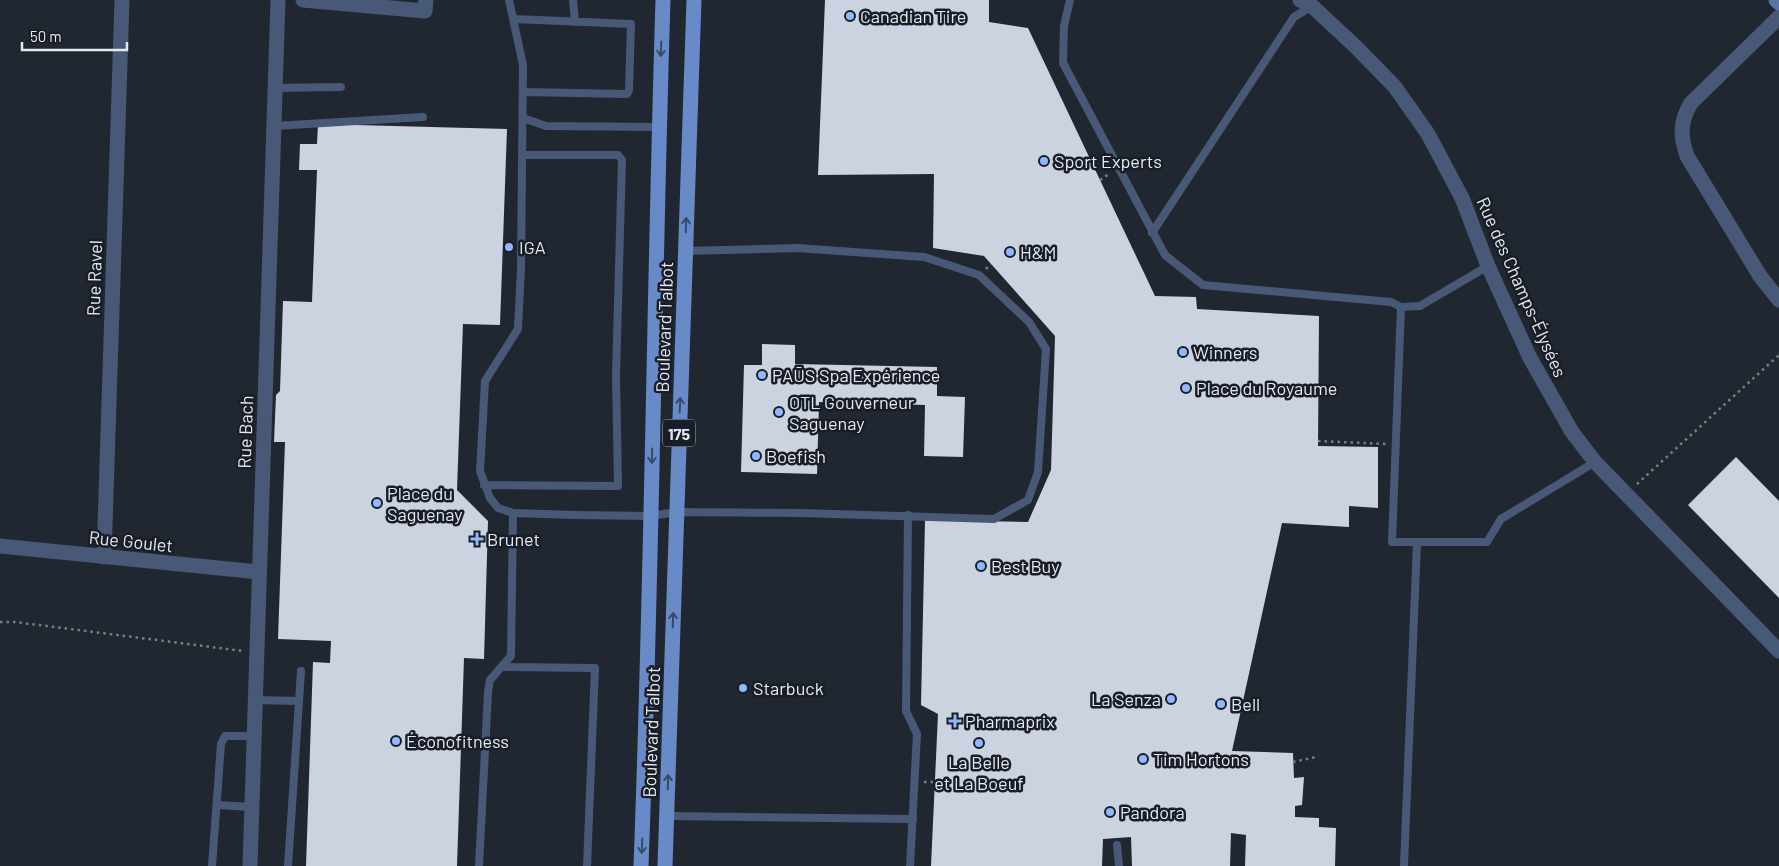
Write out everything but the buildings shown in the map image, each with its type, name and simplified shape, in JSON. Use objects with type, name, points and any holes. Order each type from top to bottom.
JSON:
[{"type":"main road","name":"Boulevard Talbot","points":[[641,866],[650,629],[663,0]]},
{"type":"main road","name":"Boulevard Talbot","points":[[665,866],[694,0]]},
{"type":"street","name":"Rue Ravel","points":[[104,557],[122,0]]},
{"type":"street","name":"Rue Bach","points":[[250,866],[258,572],[278,0]]},
{"type":"street","points":[[303,0],[425,12],[426,0]]},
{"type":"street","points":[[1776,0],[1779,3]]},
{"type":"street","name":"Rue des Champs-Élysées","points":[[1309,2],[1394,87],[1428,134],[1462,198],[1488,266],[1530,358],[1572,432],[1595,462],[1779,651]]},
{"type":"street","points":[[1779,17],[1691,103],[1684,115],[1681,128],[1682,143],[1687,156],[1760,276],[1779,300]]},
{"type":"street","name":"Rue Goulet","points":[[0,546],[258,572]]},
{"type":"lane","points":[[509,0],[524,65],[518,329],[486,381],[480,471],[490,498],[498,508],[514,513],[652,516],[676,512],[908,515],[994,519],[1028,500],[1038,472],[1046,349],[1028,322],[979,275],[924,257],[797,248],[685,250]]},
{"type":"lane","points":[[573,0],[575,22]]},
{"type":"lane","points":[[1070,0],[1064,26],[1063,63],[1165,255],[1203,285],[1391,302],[1401,307],[1420,306],[1488,266]]},
{"type":"lane","points":[[1152,233],[1294,17],[1309,2]]},
{"type":"lane","points":[[514,19],[631,24],[629,90],[627,94],[524,92]]},
{"type":"lane","points":[[276,88],[341,87]]},
{"type":"lane","points":[[274,126],[423,117]]},
{"type":"lane","points":[[523,118],[546,126],[659,127]]},
{"type":"lane","points":[[484,485],[618,486],[616,375],[622,160],[618,155],[523,154]]},
{"type":"lane","points":[[1401,307],[1392,542],[1487,542],[1502,518],[1595,462]]},
{"type":"lane","points":[[479,866],[488,692],[490,680],[511,656],[514,513]]},
{"type":"lane","points":[[908,515],[906,711],[917,734],[910,866]]},
{"type":"lane","points":[[1404,866],[1417,542]]},
{"type":"lane","points":[[501,667],[595,668],[588,866]]},
{"type":"lane","points":[[288,866],[302,671]]},
{"type":"lane","points":[[255,700],[299,701]]},
{"type":"lane","points":[[212,866],[221,744],[225,736],[254,736]]},
{"type":"lane","points":[[217,805],[252,807]]},
{"type":"lane","points":[[667,816],[913,819]]},
{"type":"lane","points":[[1117,845],[1119,866]]},
{"type":"path","points":[[1627,494],[1779,355]]},
{"type":"path","points":[[1318,441],[1395,445]]},
{"type":"path","points":[[0,622],[15,622],[257,653]]},
{"type":"path","points":[[1293,762],[1316,757]]},
{"type":"place","name":"Canadian Tire","points":[[850,16]]},
{"type":"place","name":"Sport Experts","points":[[1044,161]]},
{"type":"place","name":"IGA","points":[[509,247]]},
{"type":"place","name":"H&M","points":[[1010,252]]},
{"type":"place","name":"Winners","points":[[1183,352]]},
{"type":"place","name":"PAŪS Spa Expérience","points":[[762,375]]},
{"type":"place","name":"Place du Royaume","points":[[1186,388]]},
{"type":"place","name":"OTL Gouverneur Saguenay","points":[[779,412]]},
{"type":"place","name":"Boefish","points":[[756,456]]},
{"type":"place","name":"Place du Saguenay","points":[[377,503]]},
{"type":"place","name":"Brunet","points":[[477,539]]},
{"type":"place","name":"Best Buy","points":[[981,566]]},
{"type":"place","name":"Starbuck","points":[[743,688]]},
{"type":"place","name":"La Senza","points":[[1171,699]]},
{"type":"place","name":"Bell","points":[[1221,704]]},
{"type":"place","name":"Pharmaprix","points":[[955,721]]},
{"type":"place","name":"Éconofitness","points":[[396,741]]},
{"type":"place","name":"La Belle et La Boeuf","points":[[979,743]]},
{"type":"place","name":"Tim Hortons","points":[[1143,759]]},
{"type":"place","name":"Pandora","points":[[1110,812]]}]
